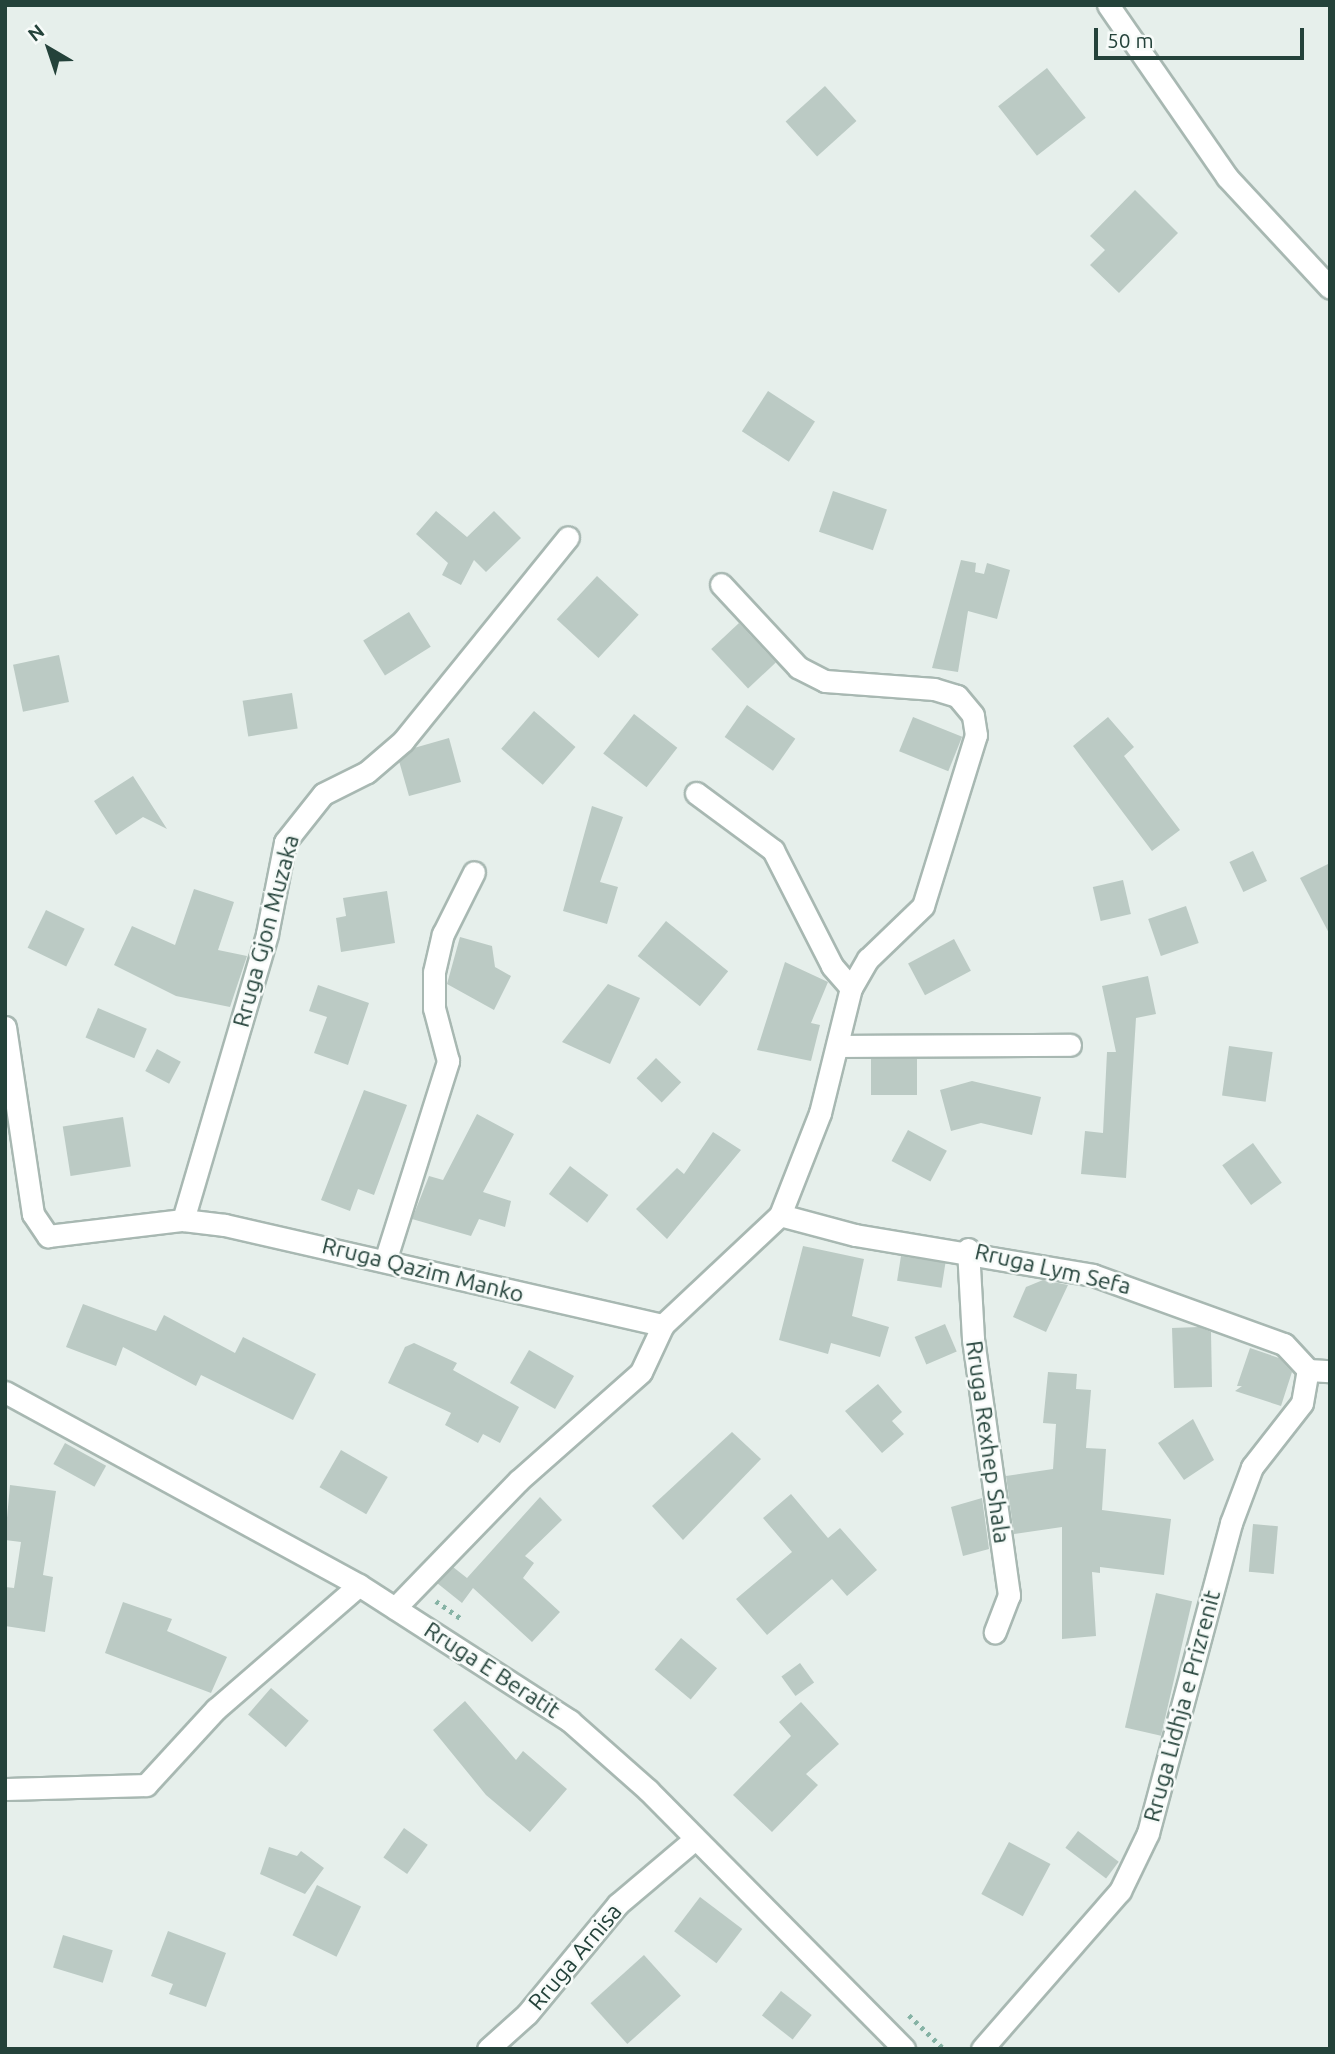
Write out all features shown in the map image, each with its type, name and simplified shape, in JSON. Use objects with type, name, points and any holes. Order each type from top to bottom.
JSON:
[{"type":"street","points":[[1108,5],[1227,177],[1330,288]]},
{"type":"street","name":"Rruga Gjon Muzaka","points":[[183,1220],[267,934],[285,842],[323,794],[367,772],[403,741],[568,537]]},
{"type":"street","points":[[395,1608],[517,1481],[641,1372],[663,1325],[780,1215],[841,1046],[851,988],[868,959],[923,906],[976,735],[973,715],[957,696],[934,688],[825,681],[798,667],[721,584]]},
{"type":"street","points":[[696,793],[773,850],[832,966],[851,988]]},
{"type":"street","points":[[386,1258],[448,1061],[434,1008],[434,972],[443,934],[474,872]]},
{"type":"street","name":"Rruga Qazim Manko","points":[[5,1027],[33,1214],[48,1236],[183,1220],[386,1258],[663,1325]]},
{"type":"street","points":[[841,1046],[1070,1045]]},
{"type":"street","name":"Rruga Lym Sefa","points":[[780,1215],[855,1235],[968,1249],[1093,1275],[1188,1304],[1284,1344],[1308,1370]]},
{"type":"street","name":"Rruga Rexhep Shala","points":[[968,1249],[973,1339],[1009,1595],[995,1632]]},
{"type":"street","points":[[1308,1370],[1330,1371]]},
{"type":"street","name":"Rruga Lidhja e Prizrenit","points":[[982,2049],[1120,1891],[1148,1833],[1231,1523],[1252,1467],[1302,1403],[1308,1370]]},
{"type":"street","name":"Rruga E Beratit","points":[[5,1392],[359,1585],[570,1721],[695,1839],[904,2049]]},
{"type":"street","points":[[5,1789],[146,1785],[216,1709],[359,1585]]},
{"type":"street","name":"Rruga Arnisa","points":[[488,2049],[527,2014],[618,1905],[695,1839]]},
{"type":"building","points":[[1047,68],[1086,118],[1037,156],[998,106]]},
{"type":"building","points":[[825,86],[856,121],[817,156],[786,121]]},
{"type":"building","points":[[1135,190],[1178,233],[1119,293],[1090,265],[1105,250],[1090,236]]},
{"type":"building","points":[[768,391],[815,421],[789,462],[742,431]]},
{"type":"building","points":[[833,491],[887,510],[873,550],[819,532]]},
{"type":"building","points":[[436,511],[467,537],[494,511],[521,538],[486,572],[474,560],[461,585],[442,575],[448,563],[416,534]]},
{"type":"building","points":[[961,560],[976,563],[975,572],[984,574],[987,563],[1010,570],[997,619],[968,611],[958,672],[932,668]]},
{"type":"building","points":[[597,576],[639,615],[598,658],[557,619]]},
{"type":"building","points":[[409,612],[431,647],[385,675],[363,641]]},
{"type":"building","points":[[739,623],[776,662],[748,688],[711,649]]},
{"type":"building","points":[[59,655],[69,702],[23,712],[13,665]]},
{"type":"building","points":[[292,693],[298,729],[248,736],[243,701]]},
{"type":"building","points":[[747,705],[795,739],[773,771],[725,737]]},
{"type":"building","points":[[534,711],[576,747],[543,785],[501,749]]},
{"type":"building","points":[[634,714],[677,748],[647,787],[603,753]]},
{"type":"building","points":[[913,717],[962,737],[948,771],[899,751]]},
{"type":"building","points":[[1108,717],[1134,747],[1124,756],[1180,830],[1152,851],[1073,746]]},
{"type":"building","points":[[449,738],[461,782],[409,796],[399,761],[414,748]]},
{"type":"building","points":[[133,776],[167,829],[143,817],[116,835],[94,801]]},
{"type":"building","points":[[592,806],[623,817],[600,882],[618,887],[607,924],[563,911]]},
{"type":"building","points":[[1253,851],[1267,881],[1243,892],[1229,862]]},
{"type":"building","points":[[1330,863],[1330,935],[1300,878]]},
{"type":"building","points":[[1123,880],[1131,914],[1101,921],[1093,887]]},
{"type":"building","points":[[194,889],[234,902],[218,950],[247,956],[230,1007],[176,996],[114,965],[132,926],[175,945]]},
{"type":"building","points":[[387,891],[395,943],[341,952],[336,918],[346,916],[343,898]]},
{"type":"building","points":[[1186,906],[1199,943],[1161,956],[1148,919]]},
{"type":"building","points":[[46,910],[85,929],[66,967],[28,948]]},
{"type":"building","points":[[666,921],[728,971],[700,1006],[638,956]]},
{"type":"building","points":[[460,937],[492,946],[495,967],[511,976],[494,1010],[447,984]]},
{"type":"building","points":[[954,939],[971,971],[925,995],[908,963]]},
{"type":"building","points":[[785,962],[828,982],[811,1023],[820,1025],[811,1061],[757,1050]]},
{"type":"building","points":[[1148,976],[1156,1014],[1136,1018],[1126,1178],[1081,1174],[1085,1131],[1103,1133],[1107,1052],[1116,1052],[1102,986]]},
{"type":"building","points":[[608,984],[640,998],[610,1064],[562,1042]]},
{"type":"building","points":[[318,985],[369,1003],[348,1065],[314,1053],[327,1017],[309,1011]]},
{"type":"building","points":[[98,1008],[147,1029],[134,1058],[85,1037]]},
{"type":"building","points":[[1229,1046],[1273,1052],[1266,1102],[1222,1096]]},
{"type":"building","points":[[157,1049],[181,1062],[169,1084],[145,1071]]},
{"type":"building","points":[[656,1058],[681,1082],[662,1102],[637,1078]]},
{"type":"building","points":[[871,1059],[917,1059],[917,1095],[871,1095]]},
{"type":"building","points":[[972,1081],[1041,1097],[1032,1135],[981,1123],[951,1131],[940,1090]]},
{"type":"building","points":[[364,1090],[407,1105],[374,1195],[358,1189],[350,1211],[321,1200]]},
{"type":"building","points":[[477,1114],[514,1134],[483,1192],[511,1201],[505,1227],[479,1219],[471,1236],[412,1219],[429,1176],[443,1180]]},
{"type":"building","points":[[123,1117],[131,1166],[71,1176],[63,1127]]},
{"type":"building","points":[[908,1130],[947,1151],[930,1182],[892,1161]]},
{"type":"building","points":[[713,1132],[741,1150],[667,1239],[636,1209],[677,1168],[684,1174]]},
{"type":"building","points":[[1253,1143],[1282,1183],[1251,1205],[1222,1165]]},
{"type":"building","points":[[570,1166],[608,1195],[587,1223],[549,1194]]},
{"type":"building","points":[[803,1246],[864,1259],[852,1316],[889,1327],[880,1357],[831,1343],[828,1354],[779,1340]]},
{"type":"building","points":[[901,1256],[945,1263],[942,1288],[897,1281]]},
{"type":"building","points":[[1043,1280],[1068,1285],[1046,1332],[1013,1317],[1026,1287]]},
{"type":"building","points":[[83,1304],[156,1331],[164,1315],[235,1353],[243,1337],[316,1374],[293,1420],[201,1375],[196,1386],[123,1347],[116,1366],[66,1347]]},
{"type":"building","points":[[945,1324],[957,1352],[926,1365],[915,1337]]},
{"type":"building","points":[[1199,1327],[1211,1332],[1212,1387],[1174,1388],[1172,1328]]},
{"type":"building","points":[[414,1343],[457,1363],[453,1370],[519,1407],[500,1443],[483,1434],[478,1443],[445,1425],[451,1413],[388,1383],[405,1347]]},
{"type":"building","points":[[1250,1348],[1279,1358],[1292,1372],[1281,1406],[1235,1391],[1242,1386],[1237,1386]]},
{"type":"building","points":[[529,1350],[574,1376],[555,1409],[510,1383]]},
{"type":"building","points":[[1048,1372],[1077,1374],[1076,1389],[1091,1390],[1086,1448],[1106,1449],[1102,1510],[1171,1519],[1164,1575],[1100,1567],[1100,1573],[1092,1572],[1096,1636],[1062,1639],[1062,1527],[1014,1534],[1006,1476],[1053,1469],[1056,1424],[1043,1423]]},
{"type":"building","points":[[878,1384],[902,1412],[892,1421],[904,1434],[882,1453],[845,1411]]},
{"type":"building","points":[[1193,1419],[1214,1460],[1184,1480],[1158,1443]]},
{"type":"building","points":[[732,1432],[761,1459],[683,1540],[652,1506]]},
{"type":"building","points":[[65,1443],[106,1466],[94,1487],[53,1464]]},
{"type":"building","points":[[341,1450],[388,1477],[366,1514],[320,1487]]},
{"type":"building","points":[[10,1485],[56,1491],[43,1575],[53,1577],[45,1632],[5,1626],[5,1587],[14,1588],[21,1542],[5,1540]]},
{"type":"building","points":[[791,1494],[828,1538],[840,1528],[877,1570],[847,1596],[832,1579],[767,1635],[736,1599],[792,1552],[763,1518]]},
{"type":"building","points":[[540,1497],[562,1520],[525,1556],[534,1563],[523,1578],[560,1612],[532,1642],[473,1588],[462,1603],[437,1583],[453,1567],[467,1578]]},
{"type":"building","points":[[982,1498],[989,1549],[963,1556],[951,1507]]},
{"type":"building","points":[[1253,1524],[1278,1526],[1274,1574],[1249,1572]]},
{"type":"building","points":[[1156,1593],[1192,1601],[1161,1736],[1125,1727]]},
{"type":"building","points":[[123,1602],[172,1619],[167,1631],[227,1657],[211,1693],[105,1653]]},
{"type":"building","points":[[681,1638],[717,1668],[691,1700],[655,1669]]},
{"type":"building","points":[[800,1663],[814,1682],[795,1696],[781,1677]]},
{"type":"building","points":[[271,1688],[309,1721],[286,1747],[248,1714]]},
{"type":"building","points":[[465,1701],[516,1760],[523,1751],[567,1789],[530,1832],[486,1795],[433,1730]]},
{"type":"building","points":[[801,1702],[839,1744],[806,1774],[818,1785],[772,1832],[733,1795],[791,1736],[779,1722]]},
{"type":"building","points":[[404,1828],[428,1845],[407,1874],[383,1857]]},
{"type":"building","points":[[1078,1831],[1119,1862],[1106,1878],[1065,1848]]},
{"type":"building","points":[[1009,1842],[1050,1864],[1023,1916],[981,1894]]},
{"type":"building","points":[[269,1847],[297,1856],[301,1851],[324,1868],[305,1894],[260,1874]]},
{"type":"building","points":[[317,1885],[361,1906],[336,1957],[292,1935]]},
{"type":"building","points":[[700,1897],[742,1929],[716,1963],[674,1931]]},
{"type":"building","points":[[168,1931],[226,1953],[206,2007],[169,1994],[173,1984],[151,1976]]},
{"type":"building","points":[[63,1935],[113,1950],[103,1983],[53,1968]]},
{"type":"building","points":[[644,1955],[681,1996],[627,2044],[590,2003]]},
{"type":"building","points":[[781,1991],[812,2015],[793,2039],[762,2015]]}]
